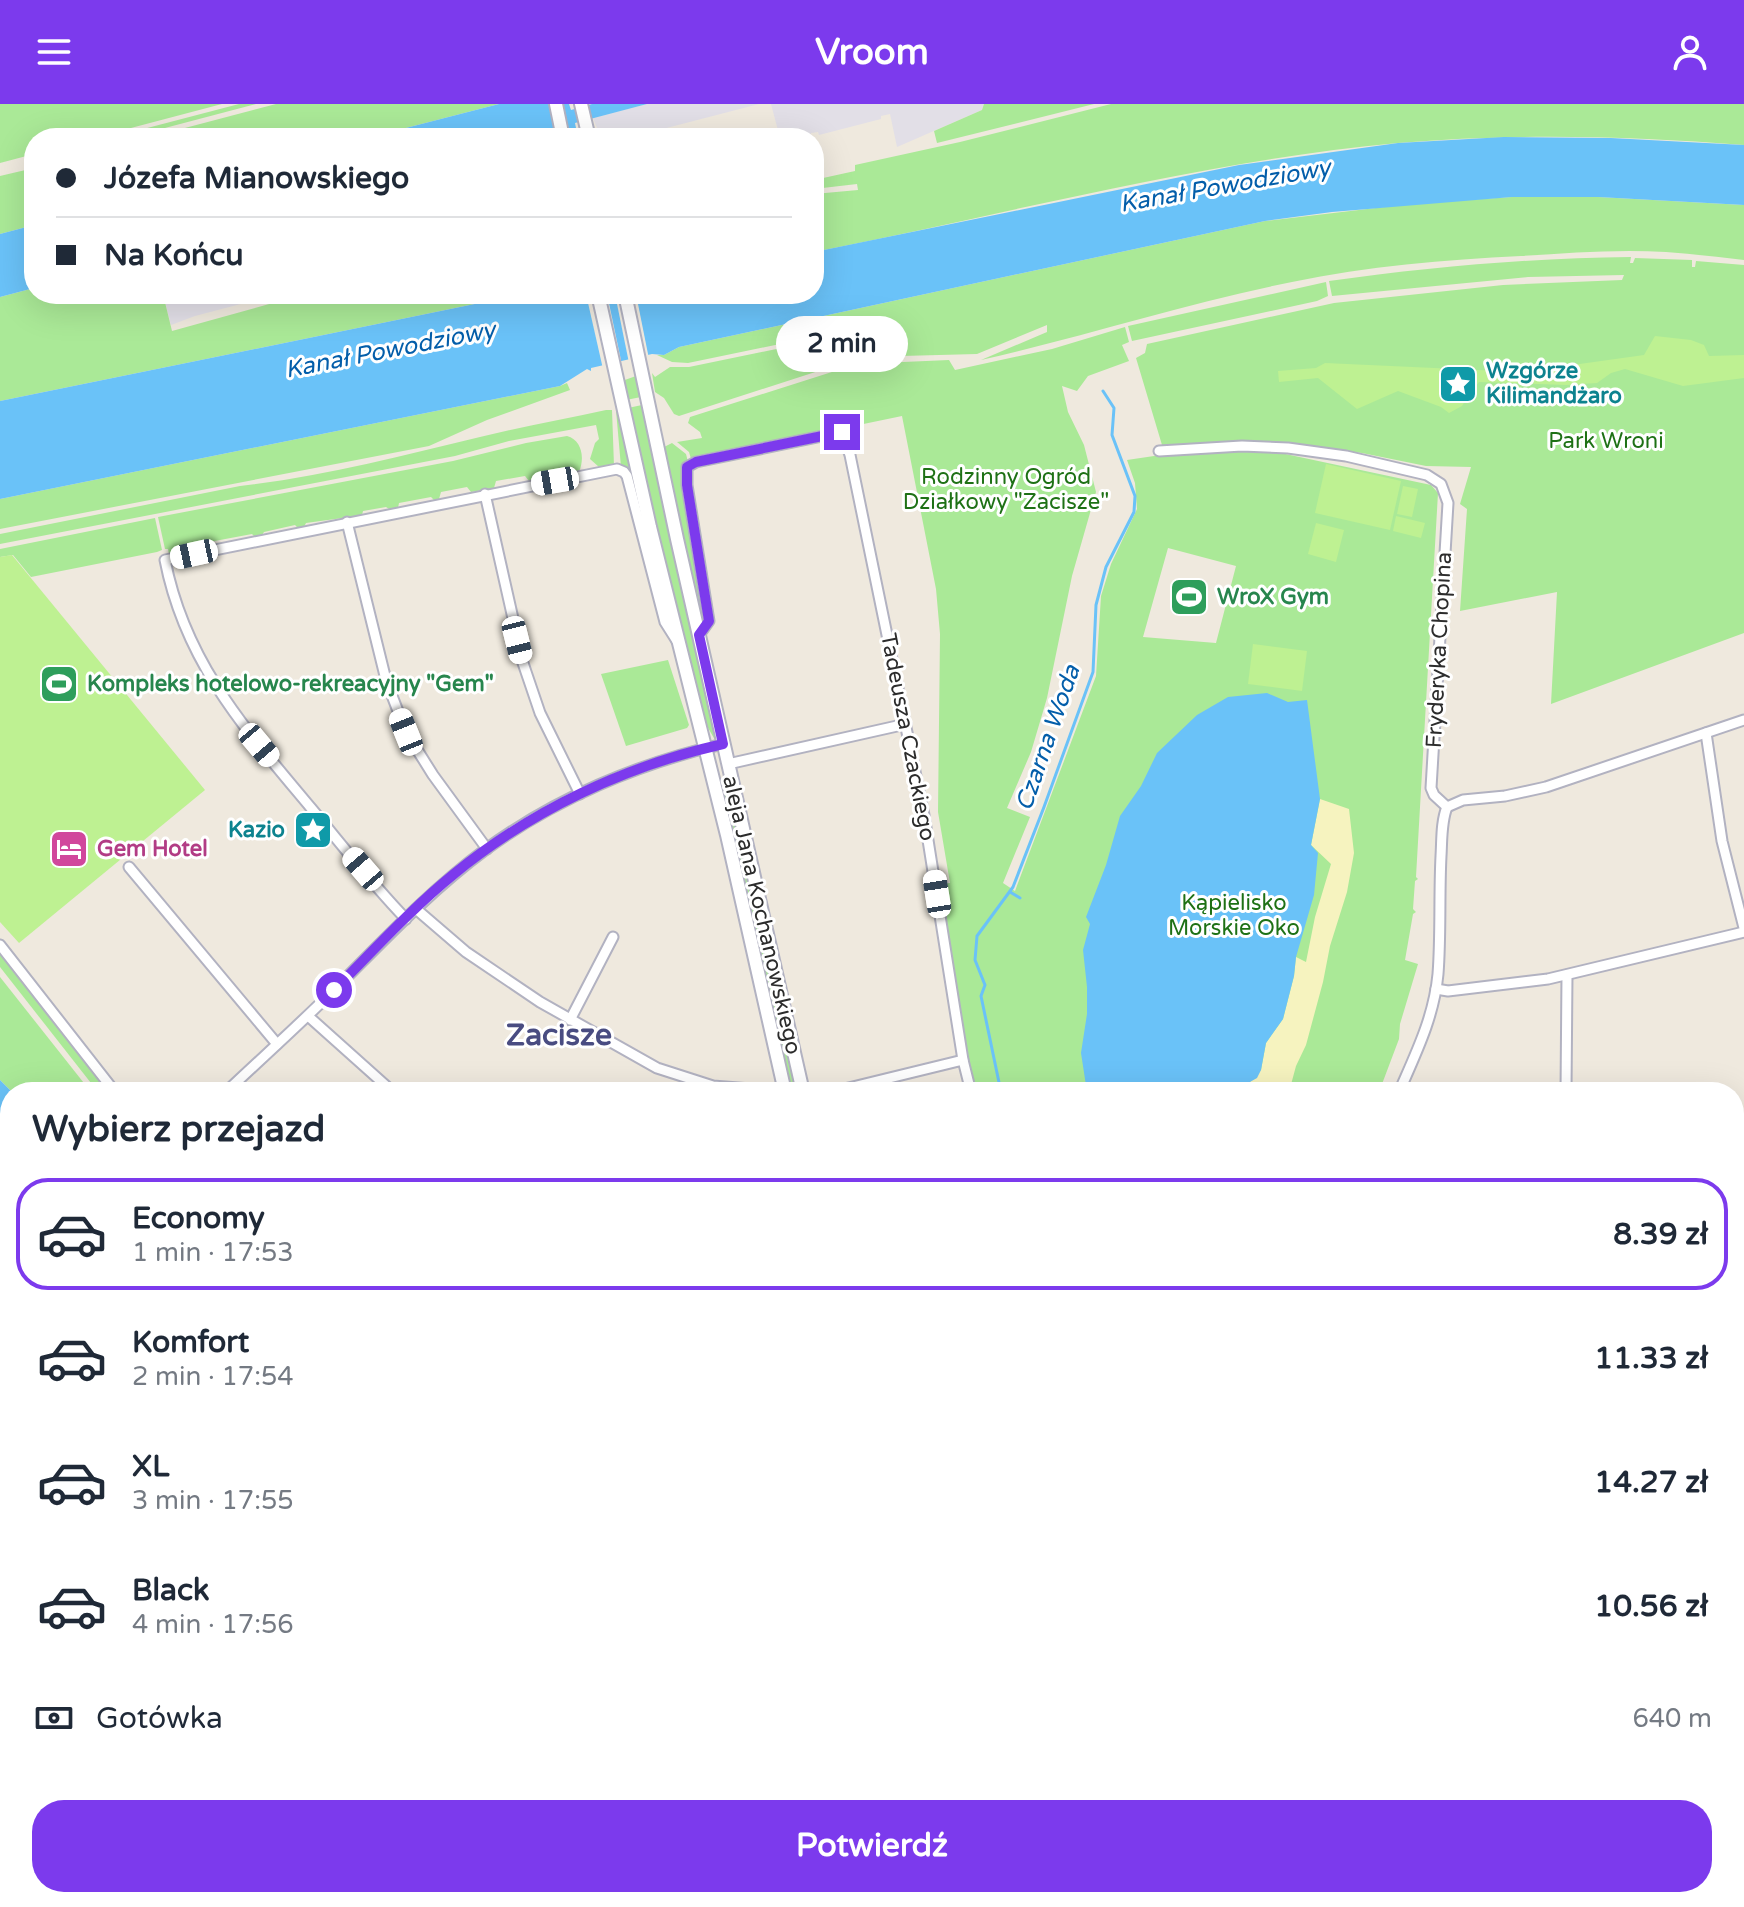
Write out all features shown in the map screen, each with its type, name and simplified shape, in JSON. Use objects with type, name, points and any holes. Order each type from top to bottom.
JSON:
[{"type":"main road","points":[[556,104],[561,128]]},
{"type":"main road","points":[[581,104],[587,128]]},
{"type":"main road","name":"aleja Jana Kochanowskiego","points":[[600,304],[784,1082]]},
{"type":"main road","name":"aleja Jana Kochanowskiego","points":[[627,304],[801,1082]]},
{"type":"street","name":"Tadeusza Czackiego","points":[[699,635],[709,621],[685,472],[688,466],[842,432],[850,455],[927,831],[968,1082]]},
{"type":"street","name":"Fryderyka Chopina","points":[[1159,451],[1242,446],[1320,452],[1427,475],[1441,484],[1448,503],[1431,788],[1447,807]]},
{"type":"street","name":"aleja Jana Kochanowskiego","points":[[485,494],[617,470],[627,476],[665,622],[681,646]]},
{"type":"street","points":[[406,919],[242,725],[213,684],[176,606],[165,560],[485,494],[523,663],[540,713],[580,794]]},
{"type":"street","points":[[347,522],[386,680],[406,732],[487,849]]},
{"type":"street","points":[[1403,1082],[1427,1027],[1436,989],[1441,861],[1447,807],[1463,800],[1505,796],[1546,787],[1744,720]]},
{"type":"street","points":[[728,764],[906,724]]},
{"type":"street","points":[[1436,989],[1448,991],[1520,984],[1567,975],[1744,930],[1722,841],[1706,733]]},
{"type":"street","points":[[237,1082],[416,909],[487,849],[527,822],[580,794],[641,768],[723,744]]},
{"type":"street","points":[[129,867],[277,1044]]},
{"type":"street","points":[[416,909],[474,958],[570,1020],[675,1075],[702,1082]]},
{"type":"street","points":[[570,1020],[613,937]]},
{"type":"street","points":[[0,945],[107,1082]]},
{"type":"street","points":[[1566,1082],[1567,975]]},
{"type":"street","points":[[308,1016],[382,1082]]},
{"type":"street","points":[[873,1082],[963,1060]]},
{"type":"shaded area","points":[[647,104],[759,104],[667,128],[597,128],[593,118]]},
{"type":"shaded area","points":[[771,104],[984,104],[982,110],[897,147],[890,114],[824,134],[824,128],[777,128]]},
{"type":"shaded area","points":[[166,304],[241,304],[195,316],[171,325]]},
{"type":"green space","points":[[0,104],[222,104],[131,128],[24,128],[24,157],[0,163]]},
{"type":"green space","points":[[239,104],[256,104],[165,128],[147,128]]},
{"type":"green space","points":[[276,104],[499,104],[406,128],[185,128]]},
{"type":"green space","points":[[984,104],[1094,104],[937,143],[934,131],[982,110]]},
{"type":"green space","points":[[1111,104],[1744,104],[1744,145],[1658,139],[1528,137],[1441,140],[1324,151],[1178,175],[824,250],[824,193],[858,190],[857,184],[824,188],[824,178],[855,171],[855,165]]},
{"type":"green space","points":[[24,170],[24,228],[0,234],[0,176]]},
{"type":"green space","points":[[1512,197],[1598,197],[1744,205],[1744,260],[1666,252],[1611,251],[1378,268],[1253,290],[981,360],[1047,332],[1047,325],[977,354],[863,357],[850,336],[838,332],[688,363],[672,362],[657,355],[679,347],[1265,221],[1418,203]]},
{"type":"green space","name":"Park Wroni","points":[[1631,257],[1630,263],[1635,258],[1692,260],[1692,267],[1695,267],[1696,261],[1744,265],[1744,633],[1551,704],[1557,592],[1460,611],[1467,509],[1460,504],[1471,467],[1426,466],[1362,453],[1283,444],[1162,445],[1136,358],[1145,353],[1147,344],[1334,303],[1503,285],[1622,280],[1624,275],[1528,277],[1332,296],[1329,281],[1480,264]]},
{"type":"green space","points":[[1326,282],[1328,296],[1317,301],[1132,341],[1128,326]]},
{"type":"green space","points":[[24,291],[24,304],[165,304],[172,331],[269,304],[475,304],[0,401],[0,297]]},
{"type":"green space","name":"Kąpielisko Morskie Oko","points":[[1125,327],[1129,342],[1122,345],[1129,361],[1088,376],[1077,391],[1062,386],[1068,412],[1084,445],[1096,492],[1072,576],[1047,698],[1031,752],[1007,808],[1030,817],[1003,883],[1015,891],[1096,676],[1101,596],[1111,564],[1137,509],[1135,483],[1127,460],[1181,452],[1276,452],[1431,485],[1438,493],[1418,879],[1415,881],[1413,909],[1416,912],[1413,914],[1405,960],[1418,964],[1400,1024],[1399,1039],[1383,1082],[973,1082],[966,1055],[939,884],[950,883],[938,812],[940,634],[936,589],[902,416],[849,427],[848,422],[830,426],[828,431],[691,459],[689,452],[677,442],[702,438],[700,432],[688,423],[690,417],[857,364],[949,360],[955,370],[1052,349]],"holes":[[[1168,548],[1236,566],[1216,643],[1143,637]]]},
{"type":"green space","points":[[839,336],[849,342],[852,349],[846,361],[840,364],[679,416],[655,392],[652,373],[655,377],[670,367],[689,367]]},
{"type":"green space","points":[[1655,336],[1691,340],[1704,345],[1709,356],[1744,355],[1744,378],[1683,386],[1625,369],[1611,373],[1597,383],[1479,382],[1476,397],[1467,398],[1462,406],[1449,413],[1398,391],[1357,409],[1318,378],[1279,382],[1278,371],[1316,368],[1325,363],[1522,372],[1644,355]]},
{"type":"green space","points":[[636,376],[641,397],[626,400],[622,381]]},
{"type":"green space","points":[[567,383],[570,390],[487,420],[429,446],[0,529],[0,499]]},
{"type":"green space","points":[[642,405],[715,740],[707,726],[661,555],[628,408]]},
{"type":"green space","points":[[612,410],[614,466],[599,467],[590,459],[599,439],[596,425],[509,441],[455,456],[0,544],[0,534],[240,486],[331,472]]},
{"type":"green space","points":[[617,410],[631,476],[621,467]]},
{"type":"green space","points":[[567,436],[576,441],[581,450],[579,472],[572,467],[536,474],[534,480],[529,481],[525,476],[496,481],[494,488],[471,492],[467,487],[441,492],[439,499],[431,497],[399,503],[398,508],[363,511],[362,515],[306,523],[298,528],[295,525],[255,537],[252,534],[188,546],[187,550],[169,554],[165,549],[158,517]]},
{"type":"green space","points":[[672,443],[686,454],[688,462],[681,475],[705,616],[702,618],[662,448]]},
{"type":"green space","points":[[1326,464],[1401,481],[1390,530],[1315,513]]},
{"type":"green space","points":[[1403,486],[1418,489],[1412,517],[1397,514]]},
{"type":"green space","points":[[1396,516],[1425,523],[1421,538],[1393,531]]},
{"type":"green space","points":[[155,518],[162,550],[157,552],[31,577],[13,555],[0,557],[0,549]]},
{"type":"green space","points":[[1316,523],[1344,530],[1336,562],[1308,554]]},
{"type":"green space","name":"Kompleks hotelowo-rekreacyjny \"Gem\"","points":[[12,555],[205,790],[19,943],[0,922],[0,557]]},
{"type":"green space","points":[[1253,644],[1307,651],[1302,691],[1248,684]]},
{"type":"green space","points":[[668,660],[689,725],[626,746],[601,674]]},
{"type":"green space","points":[[729,788],[793,1082],[789,1082],[722,790]]},
{"type":"green space","points":[[0,951],[102,1082],[90,1082],[0,967]]},
{"type":"green space","points":[[0,977],[83,1082],[0,1080]]},
{"type":"sand","points":[[1320,799],[1349,809],[1354,853],[1347,892],[1330,946],[1306,1045],[1292,1082],[1250,1082],[1261,1070],[1266,1043],[1283,1019],[1296,957],[1306,962],[1315,917],[1331,864],[1311,845]]},
{"type":"water","points":[[499,104],[569,104],[571,110],[592,104],[647,104],[575,123],[576,128],[406,128]]},
{"type":"water","name":"Kanał Powodziowy","points":[[1504,137],[1611,138],[1744,145],[1744,205],[1598,197],[1512,197],[1332,212],[1265,221],[679,347],[664,355],[652,354],[591,368],[591,371],[587,369],[560,386],[0,499],[0,401],[475,304],[824,304],[824,250],[1239,165],[1398,143]]},
{"type":"water","points":[[24,228],[24,291],[0,297],[0,234]]},
{"type":"water","points":[[1267,693],[1288,702],[1307,700],[1320,799],[1311,845],[1318,853],[1314,895],[1296,957],[1283,1019],[1266,1043],[1257,1078],[1250,1082],[1085,1082],[1081,1053],[1087,1014],[1083,950],[1090,924],[1086,917],[1120,816],[1141,786],[1157,753],[1197,715],[1228,697]]},
{"type":"pier","points":[[588,304],[609,304],[622,365],[603,369]]},
{"type":"pier","points":[[617,304],[638,304],[649,359],[629,363]]},
{"type":"waterway","name":"Czarna Woda","points":[[999,1082],[981,996],[985,985],[975,960],[977,936],[1013,887],[1044,807],[1093,672],[1096,605],[1106,567],[1134,512],[1135,496],[1112,435],[1114,408],[1103,391]]},
{"type":"waterway","points":[[1010,892],[1020,898]]},
{"type":"place","name":"Wzgórze Kilimandżaro","points":[[1458,384]]},
{"type":"place","name":"WroX Gym","points":[[1189,597]]},
{"type":"place","name":"Kompleks hotelowo-rekreacyjny \"Gem\"","points":[[59,684]]},
{"type":"place","name":"Kazio","points":[[313,830]]},
{"type":"place","name":"Gem Hotel","points":[[69,849]]},
{"type":"district","name":"Zacisze","points":[[559,1035]]},
{"type":"route","points":[[334,990],[448,879],[527,822],[580,794],[641,768],[723,744],[699,635],[709,621],[685,472],[690,464],[696,462],[842,432]]},
{"type":"park label","name":"Rodzinny Ogród Działkowy \"Zacisze\"","points":[[1006,490]]}]
